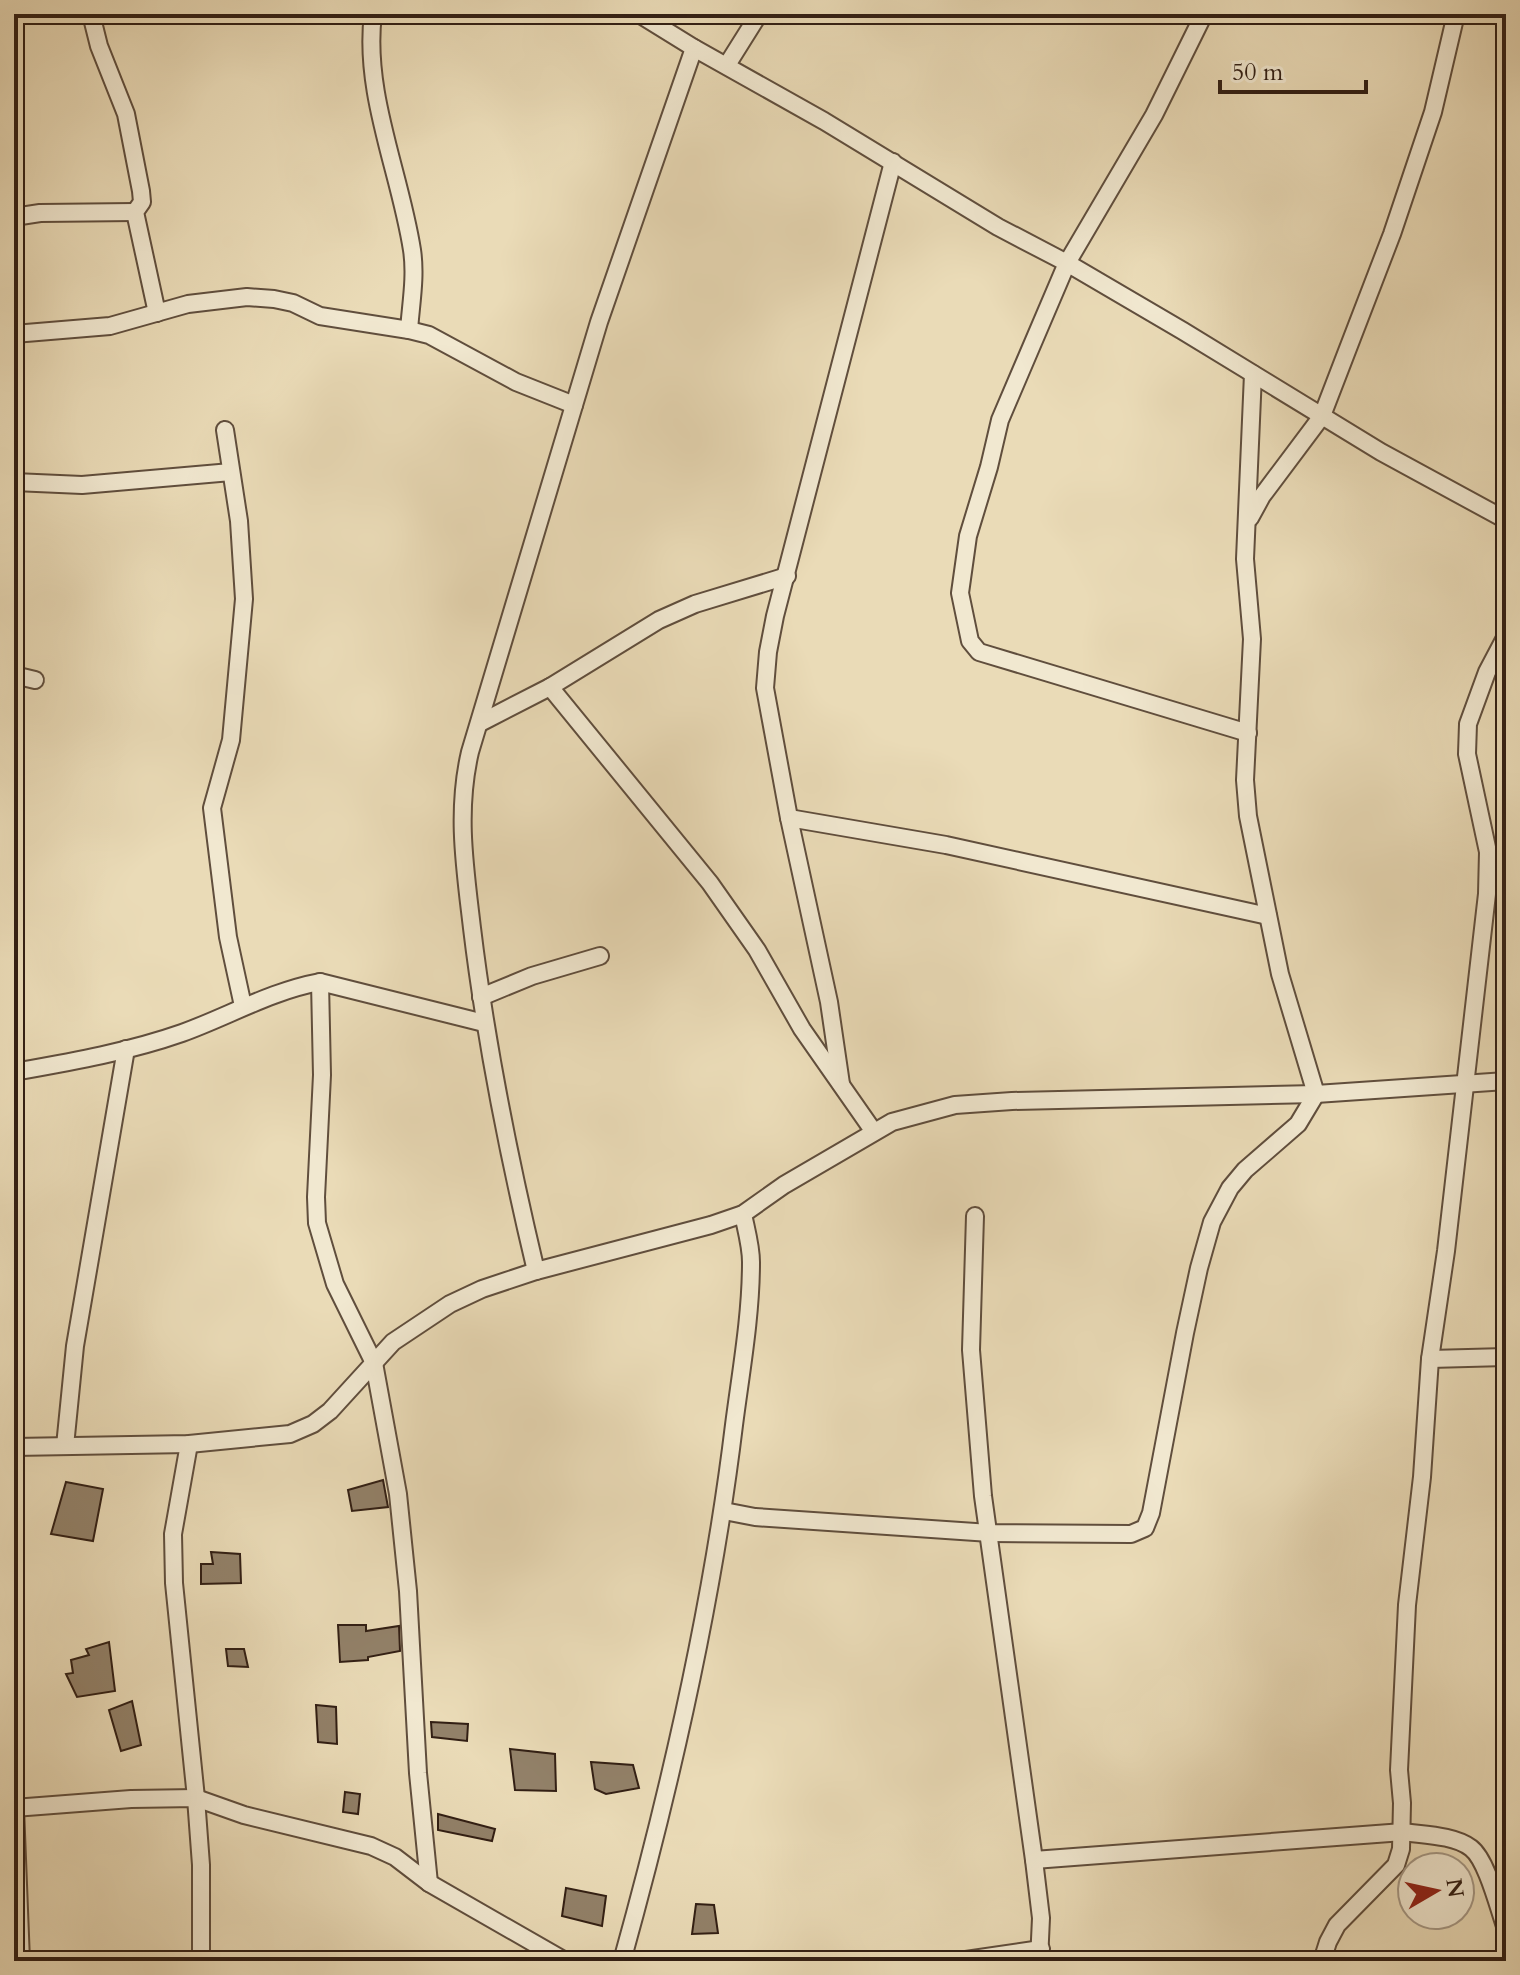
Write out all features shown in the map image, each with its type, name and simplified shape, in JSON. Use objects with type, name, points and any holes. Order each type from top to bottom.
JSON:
[{"type":"street","points":[[91,14],[99,46],[126,114],[141,191],[142,202],[135,212],[157,313]]},
{"type":"street","points":[[373,14],[371,50],[379,103],[412,254],[409,330]]},
{"type":"street","points":[[639,14],[998,227],[1067,263],[1381,452],[1506,520]]},
{"type":"street","points":[[727,65],[759,14]]},
{"type":"street","points":[[1204,14],[1154,115],[1067,263],[1000,420],[968,536],[960,593],[970,641],[979,652],[1248,733]]},
{"type":"street","points":[[1247,523],[1262,496],[1322,416],[1397,220],[1433,112],[1456,14]]},
{"type":"street","points":[[536,1271],[508,1155],[484,1023],[462,840],[465,774],[603,308],[694,48]]},
{"type":"street","points":[[841,1084],[829,1002],[789,818],[765,688],[768,652],[893,162]]},
{"type":"street","points":[[14,217],[40,213],[135,212]]},
{"type":"street","points":[[14,334],[110,326],[188,304],[247,297],[293,303],[320,316],[409,330],[451,346],[516,382],[574,405]]},
{"type":"street","points":[[724,1511],[755,1517],[990,1533],[1131,1534],[1145,1528],[1151,1513],[1199,1268],[1212,1222],[1230,1188],[1245,1170],[1298,1124],[1316,1094],[1280,974],[1248,816],[1245,780],[1252,639],[1245,559],[1253,374]]},
{"type":"street","points":[[225,430],[239,521],[244,599],[231,740],[212,808],[228,937],[243,1006]]},
{"type":"street","points":[[14,482],[82,485],[231,472]]},
{"type":"street","points":[[480,723],[550,687],[659,620],[695,604],[787,576]]},
{"type":"street","points":[[1322,1961],[1337,1925],[1396,1865],[1403,1832],[1399,1770],[1402,1689],[1430,1359],[1446,1251],[1487,894],[1488,852],[1467,754],[1468,724],[1487,672],[1506,636]]},
{"type":"street","points":[[14,675],[35,680]]},
{"type":"street","points":[[550,687],[710,883],[757,950],[802,1029],[874,1132]]},
{"type":"street","points":[[789,818],[946,845],[1268,916]]},
{"type":"street","points":[[481,997],[532,976],[600,956]]},
{"type":"street","points":[[320,982],[322,1075],[317,1223],[335,1284],[374,1363],[398,1494],[429,1883]]},
{"type":"street","points":[[14,1072],[126,1049],[182,1033],[293,987],[320,982],[484,1023]]},
{"type":"street","points":[[65,1446],[75,1346],[126,1049]]},
{"type":"street","points":[[14,1447],[189,1444],[290,1434],[313,1424],[330,1411],[393,1342],[450,1304],[482,1289],[536,1271],[743,1214],[784,1185],[892,1122],[955,1105],[1316,1094],[1506,1081]]},
{"type":"street","points":[[622,1961],[676,1748],[724,1511],[751,1259],[743,1214]]},
{"type":"street","points":[[959,1961],[1040,1955],[1034,1860],[983,1496],[971,1350],[975,1216]]},
{"type":"street","points":[[1430,1359],[1506,1357]]},
{"type":"street","points":[[189,1444],[173,1534],[174,1583],[201,1865],[201,1961]]},
{"type":"street","points":[[21,1961],[15,1808],[131,1799],[196,1798],[244,1815],[371,1846],[395,1857],[429,1883],[565,1961]]},
{"type":"street","points":[[1034,1860],[1403,1832],[1458,1841],[1473,1849],[1506,1929]]},
{"type":"building","points":[[383,1480],[388,1507],[352,1511],[348,1490]]},
{"type":"building","points":[[66,1482],[103,1489],[93,1541],[51,1534]]},
{"type":"building","points":[[211,1552],[240,1554],[241,1583],[201,1584],[201,1564],[213,1564]]},
{"type":"building","points":[[338,1625],[366,1625],[366,1631],[399,1626],[400,1651],[368,1657],[368,1660],[340,1662]]},
{"type":"building","points":[[109,1642],[115,1691],[77,1697],[66,1674],[73,1673],[71,1660],[89,1655],[86,1649]]},
{"type":"building","points":[[226,1649],[244,1649],[248,1667],[228,1666]]},
{"type":"building","points":[[132,1701],[141,1745],[121,1751],[109,1710]]},
{"type":"building","points":[[316,1705],[336,1707],[337,1744],[318,1742]]},
{"type":"building","points":[[431,1722],[468,1724],[467,1741],[432,1737]]},
{"type":"building","points":[[510,1749],[555,1754],[556,1791],[515,1790]]},
{"type":"building","points":[[591,1762],[633,1765],[639,1788],[606,1794],[595,1789]]},
{"type":"building","points":[[345,1792],[360,1794],[358,1814],[343,1812]]},
{"type":"building","points":[[438,1814],[495,1829],[492,1841],[438,1830]]},
{"type":"building","points":[[566,1888],[606,1896],[602,1926],[562,1916]]},
{"type":"building","points":[[696,1904],[714,1905],[718,1933],[692,1934]]}]
